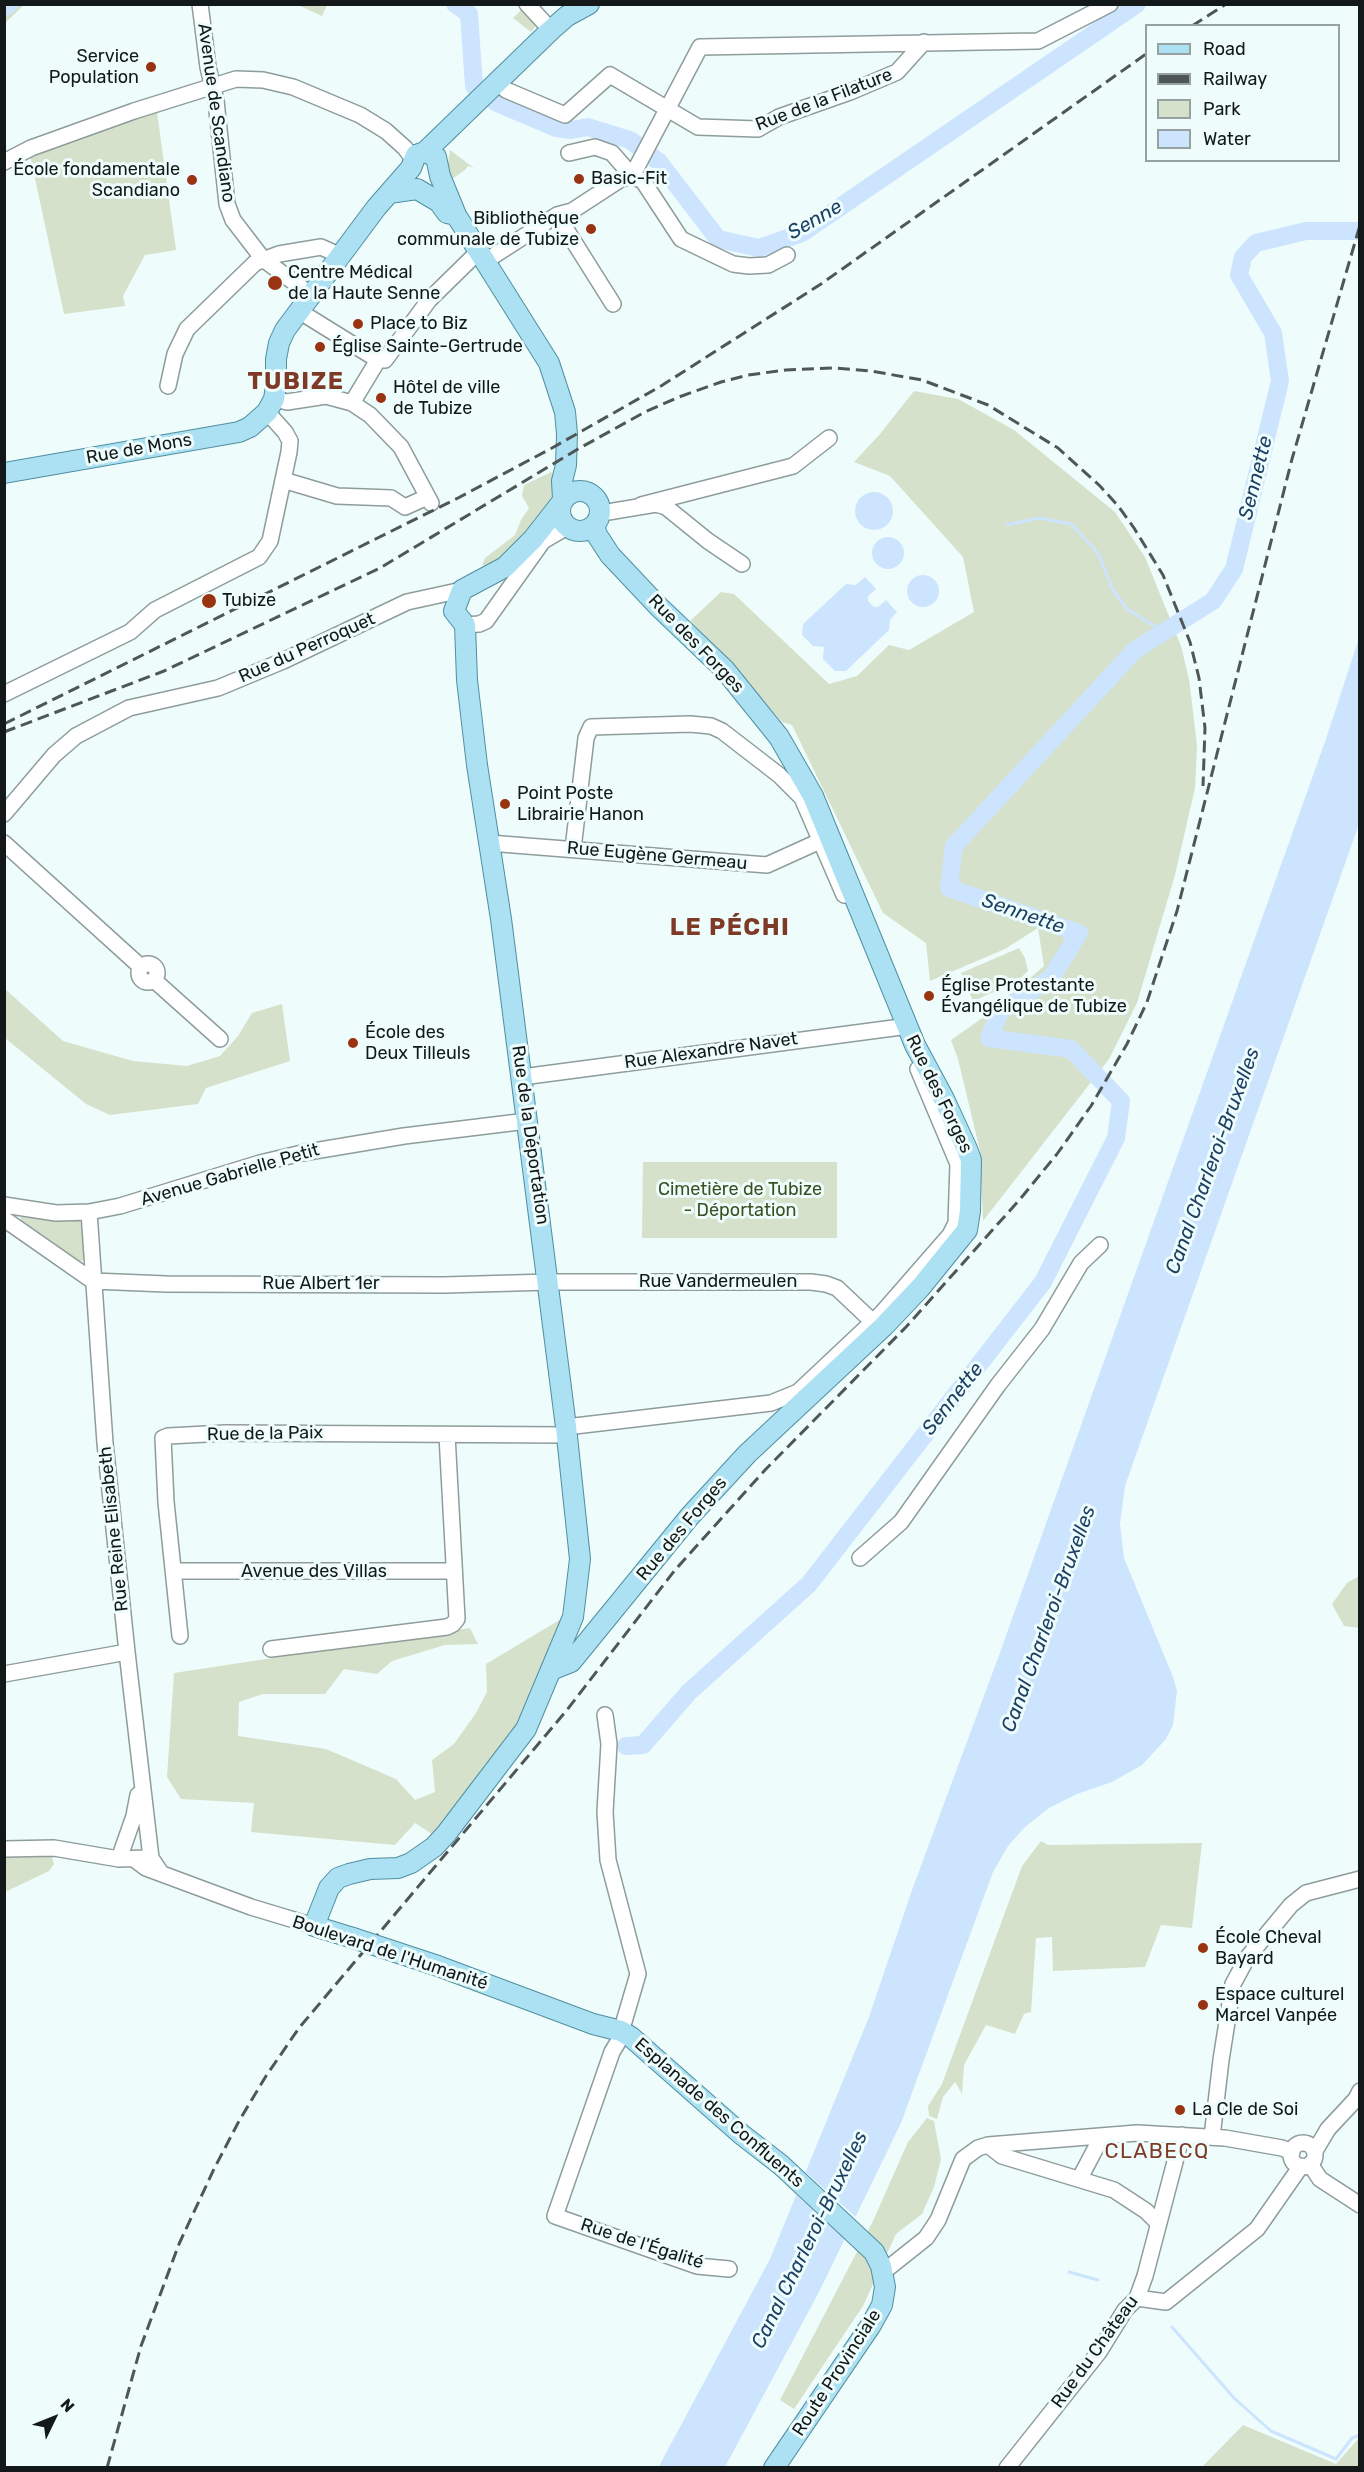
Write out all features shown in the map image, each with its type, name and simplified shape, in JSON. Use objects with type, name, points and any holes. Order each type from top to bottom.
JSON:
[{"type":"main road","points":[[271,406],[276,386],[276,359],[279,343],[311,295],[391,191],[422,162],[453,125],[495,83],[567,16],[587,5]]},
{"type":"main road","points":[[422,162],[549,363],[565,412],[567,434],[560,516],[567,527],[581,531],[598,520],[598,500],[577,483],[566,465]]},
{"type":"main road","points":[[391,191],[417,189],[439,202],[447,213],[456,215]]},
{"type":"main road","name":"Rue de Mons","points":[[4,473],[239,432],[250,427],[271,406]]},
{"type":"main road","points":[[462,590],[504,567],[533,539],[562,501],[574,491],[587,491]]},
{"type":"main road","name":"Rue des Forges","points":[[551,1670],[570,1662],[712,1491],[747,1454],[884,1326],[920,1288],[968,1230],[970,1211],[971,1160],[967,1149],[915,1045],[812,804],[779,737],[724,670],[658,606],[610,555],[597,535],[598,520]]},
{"type":"main road","name":"Rue de la Déportation","points":[[314,1926],[329,1888],[339,1878],[370,1869],[398,1868],[420,1858],[434,1847],[526,1729],[573,1617],[580,1559],[549,1282],[477,765],[460,618],[455,603],[462,590]]},
{"type":"main road","name":"Boulevard de l'Humanité","points":[[314,1926],[438,1966],[572,2017],[621,2031]]},
{"type":"main road","name":"Esplanade des Confluents","points":[[621,2031],[631,2037],[741,2134],[781,2165],[868,2244]]},
{"type":"main road","name":"Route Provinciale","points":[[774,2468],[871,2325],[882,2305],[885,2287],[882,2273],[878,2259],[868,2244]]},
{"type":"street","name":"Avenue de Scandiano","points":[[200,4],[213,85],[227,204],[233,220],[263,259],[311,295]]},
{"type":"street","points":[[527,4],[551,30]]},
{"type":"street","name":"Rue de la Filature","points":[[668,108],[700,46],[1038,40],[1110,4]]},
{"type":"street","name":"Rue de la Filature","points":[[495,83],[506,90],[566,115],[610,75],[698,127],[758,129],[779,117],[850,92],[897,72],[924,42]]},
{"type":"street","points":[[4,162],[31,148],[213,85],[236,80],[263,80],[293,87],[360,116],[386,131],[422,162]]},
{"type":"street","points":[[300,311],[378,360],[385,360],[429,300],[481,257],[557,215],[572,211],[635,170],[668,108]]},
{"type":"street","points":[[569,153],[595,147],[612,153],[635,170],[681,238],[733,264],[768,265],[787,255]]},
{"type":"street","points":[[557,215],[613,303]]},
{"type":"street","points":[[168,386],[175,354],[187,329],[255,263],[279,254],[321,247],[340,256]]},
{"type":"street","points":[[352,403],[378,360]]},
{"type":"street","points":[[5,694],[130,632],[155,610],[259,557],[270,541],[290,441],[271,406],[326,396],[352,403],[370,415],[401,447],[429,500],[405,507],[391,498],[337,496],[283,480]]},
{"type":"street","points":[[598,520],[641,505],[793,466],[829,438]]},
{"type":"street","points":[[641,505],[656,504],[666,507],[708,541],[742,564]]},
{"type":"street","points":[[432,597],[444,600],[460,618],[479,624],[486,621],[543,541],[567,527]]},
{"type":"street","name":"Rue du Perroquet","points":[[4,814],[54,755],[76,736],[129,708],[218,688],[283,661],[407,602],[462,590]]},
{"type":"street","name":"Rue des Forges","points":[[566,1431],[771,1403],[798,1392],[873,1322],[950,1235],[956,1223],[958,1164],[820,841],[812,804],[802,798],[779,775],[722,731],[711,726],[690,724],[591,727],[586,738],[573,849]]},
{"type":"street","name":"Rue Eugène Germeau","points":[[489,843],[767,865],[820,841]]},
{"type":"street","points":[[4,843],[141,967],[146,964],[155,968],[157,974],[154,980],[220,1039]]},
{"type":"street","name":"Rue Alexandre Navet","points":[[522,1077],[901,1027]]},
{"type":"street","name":"Avenue Gabrielle Petit","points":[[4,1205],[56,1213],[88,1212],[120,1206],[302,1152],[404,1136],[527,1121]]},
{"type":"street","name":"Rue Reine Elisabeth","points":[[88,1212],[105,1443],[151,1858]]},
{"type":"street","points":[[4,1219],[93,1281]]},
{"type":"street","points":[[860,1558],[901,1521],[998,1385],[1042,1329],[1080,1263],[1100,1245]]},
{"type":"street","name":"Rue Albert 1er","points":[[93,1281],[166,1284],[433,1285],[549,1282]]},
{"type":"street","name":"Rue Vandermeulen","points":[[549,1282],[826,1284],[848,1296],[873,1322]]},
{"type":"street","points":[[793,1412],[798,1392]]},
{"type":"street","name":"Rue de la Paix","points":[[180,1636],[166,1502],[163,1438],[220,1433],[447,1435],[566,1431]]},
{"type":"street","points":[[271,1649],[447,1627],[457,1619],[447,1435]]},
{"type":"street","name":"Avenue des Villas","points":[[175,1571],[453,1571]]},
{"type":"street","points":[[573,1617],[585,1627],[598,1630]]},
{"type":"street","points":[[4,1674],[127,1652]]},
{"type":"street","points":[[605,1714],[609,1744],[605,1812],[608,1860],[638,1974],[621,2031]]},
{"type":"street","name":"Rue Reine Elisabeth","points":[[119,1859],[134,1816],[141,1777]]},
{"type":"street","points":[[4,1849],[54,1848],[119,1859],[151,1858],[161,1873]]},
{"type":"street","name":"Boulevard de l'Humanité","points":[[135,1858],[146,1868],[250,1906],[314,1926]]},
{"type":"street","points":[[1212,2137],[1233,1984],[1247,1958],[1291,1905],[1306,1893],[1359,1879]]},
{"type":"street","name":"Rue de l'Égalité","points":[[621,2031],[555,2216],[697,2266],[729,2269]]},
{"type":"street","points":[[1137,2298],[1166,2302],[1257,2229],[1304,2155],[1356,2099],[1359,2091]]},
{"type":"street","points":[[882,2273],[926,2238],[938,2220],[963,2159],[978,2148],[988,2145],[1137,2133],[1212,2137],[1282,2148],[1304,2155],[1320,2179],[1359,2205]]},
{"type":"street","name":"Rue du Château","points":[[1007,2468],[1099,2352],[1125,2310],[1137,2298],[1145,2276],[1182,2135]]},
{"type":"street","points":[[1080,2178],[1102,2136]]},
{"type":"street","points":[[988,2145],[1002,2156],[1114,2190],[1146,2211],[1158,2223]]},
{"type":"green space","points":[[5,4],[24,4],[24,5],[5,23]]},
{"type":"green space","points":[[327,4],[322,16],[298,5]]},
{"type":"green space","points":[[522,9],[536,23],[531,32],[513,18]]},
{"type":"green space","points":[[157,112],[176,250],[145,255],[123,296],[125,306],[64,314],[30,155]]},
{"type":"green space","points":[[450,150],[474,168],[468,166],[451,180],[459,193],[455,195],[447,170]]},
{"type":"green space","points":[[914,391],[958,399],[1014,430],[1115,512],[1145,557],[1181,646],[1189,679],[1197,745],[1195,788],[1175,875],[1137,1003],[1109,1059],[983,1221],[980,1151],[958,1059],[951,1040],[988,1014],[1044,966],[1038,928],[1005,949],[930,981],[926,943],[883,913],[792,725],[782,722],[722,653],[690,621],[721,592],[734,594],[829,684],[857,676],[889,645],[909,650],[974,612],[963,557],[890,476],[854,462]]},
{"type":"green space","points":[[551,472],[557,479],[556,494],[550,506],[505,559],[482,566],[485,558],[515,535],[529,508],[522,496],[524,485]]},
{"type":"green space","points":[[1019,948],[1025,958],[1028,971],[1015,983],[973,1001],[961,973]]},
{"type":"green space","points":[[4,988],[63,1041],[133,1061],[187,1066],[220,1056],[238,1036],[252,1013],[282,1004],[290,1061],[206,1088],[198,1104],[110,1115],[86,1104],[5,1038]]},
{"type":"green space","name":"Cimetière de Tubize - Déportation","points":[[643,1162],[837,1162],[837,1238],[642,1238]]},
{"type":"green space","points":[[26,1215],[79,1220],[82,1225],[85,1259],[77,1264],[20,1222],[21,1217]]},
{"type":"green space","points":[[1359,1576],[1359,1628],[1344,1626],[1332,1604],[1347,1583]]},
{"type":"green space","points":[[566,1616],[530,1701],[509,1742],[435,1836],[415,1823],[395,1845],[251,1832],[254,1803],[181,1799],[167,1777],[174,1673],[470,1628],[478,1644],[445,1645],[392,1661],[377,1674],[344,1669],[325,1694],[263,1694],[239,1702],[238,1736],[326,1749],[396,1779],[415,1800],[435,1792],[432,1760],[454,1744],[476,1713],[487,1692],[486,1664]]},
{"type":"green space","points":[[1041,1841],[1048,1845],[1202,1843],[1192,1928],[1161,1925],[1145,1967],[1053,1971],[1052,1937],[1036,1938],[1031,2012],[1024,2014],[1015,2034],[986,2025],[964,2065],[962,2094],[955,2082],[943,2097],[937,2119],[929,2116],[928,2106],[942,2084],[1022,1866]]},
{"type":"green space","points":[[4,1854],[51,1854],[54,1864],[49,1871],[5,1892]]},
{"type":"green space","points":[[927,2118],[934,2121],[941,2159],[934,2187],[922,2214],[896,2234],[863,2306],[794,2409],[780,2400],[873,2221],[908,2142]]},
{"type":"green space","points":[[1243,2425],[1336,2464],[1359,2438],[1359,2467],[1202,2467]]},
{"type":"water","points":[[874,492],[887,498],[893,511],[887,524],[874,530],[861,524],[855,511],[861,498]]},
{"type":"water","points":[[888,537],[899,542],[904,553],[899,564],[888,569],[877,564],[872,553],[877,542]]},
{"type":"water","points":[[923,575],[934,580],[939,591],[934,602],[923,607],[912,602],[907,591],[912,580]]},
{"type":"water","points":[[865,577],[876,589],[868,596],[868,601],[874,607],[878,607],[886,600],[897,612],[890,620],[889,630],[846,671],[835,671],[823,659],[824,647],[813,646],[802,635],[803,624],[846,584],[856,585]]},
{"type":"water","name":"Canal Charleroi-Bruxelles","points":[[1359,638],[1359,824],[1125,1486],[1120,1524],[1124,1558],[1173,1677],[1177,1691],[1173,1725],[1166,1739],[1142,1765],[1112,1782],[1077,1794],[1049,1808],[1025,1827],[1008,1846],[993,1872],[901,2123],[819,2292],[725,2467],[658,2468],[770,2259],[869,2017],[912,1890],[998,1658],[1326,739]]},
{"type":"pier","points":[[803,2170],[858,2219],[847,2241],[794,2193]]},
{"type":"waterway","name":"Senne","points":[[4,8],[9,4]]},
{"type":"waterway","name":"Senne","points":[[455,4],[469,14],[474,86],[497,103],[556,128],[571,130],[588,127],[630,140],[659,162],[718,239],[759,248],[802,233],[1137,4]]},
{"type":"waterway","name":"Sennette","points":[[626,1746],[643,1745],[689,1692],[809,1584],[1043,1282],[1116,1138],[1121,1101],[1071,1049],[989,1038],[1000,1012],[1051,978],[1079,933],[949,888],[954,846],[1135,650],[1213,601],[1234,569],[1280,381],[1273,333],[1239,275],[1243,257],[1256,243],[1306,231],[1360,231]]},
{"type":"waterway","points":[[1007,525],[1039,518],[1071,524],[1098,553],[1113,590],[1127,609],[1164,632]]},
{"type":"waterway","points":[[1069,2272],[1098,2280]]},
{"type":"waterway","points":[[1172,2327],[1234,2398],[1271,2431],[1336,2459],[1352,2438],[1360,2435]]},
{"type":"railway","points":[[1195,24],[1226,4]]},
{"type":"railway","points":[[4,724],[458,498],[661,386],[821,284],[1145,55]]},
{"type":"railway","points":[[107,2468],[141,2346],[179,2244],[239,2121],[299,2028],[567,1710],[675,1570],[765,1470],[906,1327],[1021,1198],[1057,1154],[1091,1106],[1127,1044],[1147,1002],[1177,911],[1292,459],[1360,225]]},
{"type":"railway","points":[[4,732],[164,671],[380,568],[578,449],[645,412],[679,397],[748,375],[786,370],[834,368],[871,371],[922,380],[988,405],[1058,448],[1100,486],[1119,507],[1163,575],[1190,642],[1199,678],[1205,728],[1203,786]]},
{"type":"place","name":"Service Population","points":[[151,67]]},
{"type":"place","name":"Basic-Fit","points":[[579,179]]},
{"type":"place","name":"École fondamentale Scandiano","points":[[192,180]]},
{"type":"place","name":"Bibliothèque communale de Tubize","points":[[591,229]]},
{"type":"place","name":"Centre Médical de la Haute Senne","points":[[275,283]]},
{"type":"place","name":"Place to Biz","points":[[358,324]]},
{"type":"place","name":"Église Sainte-Gertrude","points":[[320,347]]},
{"type":"place","name":"Hôtel de ville de Tubize","points":[[381,398]]},
{"type":"place","name":"Tubize","points":[[209,601]]},
{"type":"place","name":"Point Poste Librairie Hanon","points":[[505,804]]},
{"type":"place","name":"Église Protestante Évangélique de Tubize","points":[[929,996]]},
{"type":"place","name":"École des Deux Tilleuls","points":[[353,1043]]},
{"type":"place","name":"École Cheval Bayard","points":[[1203,1948]]},
{"type":"place","name":"Espace culturel Marcel Vanpée","points":[[1203,2005]]},
{"type":"place","name":"La Cle de Soi","points":[[1180,2110]]},
{"type":"district","name":"TUBIZE","points":[[296,382]]},
{"type":"district","name":"LE PÉCHI","points":[[730,928]]},
{"type":"district","name":"CLABECQ","points":[[1157,2152]]}]
